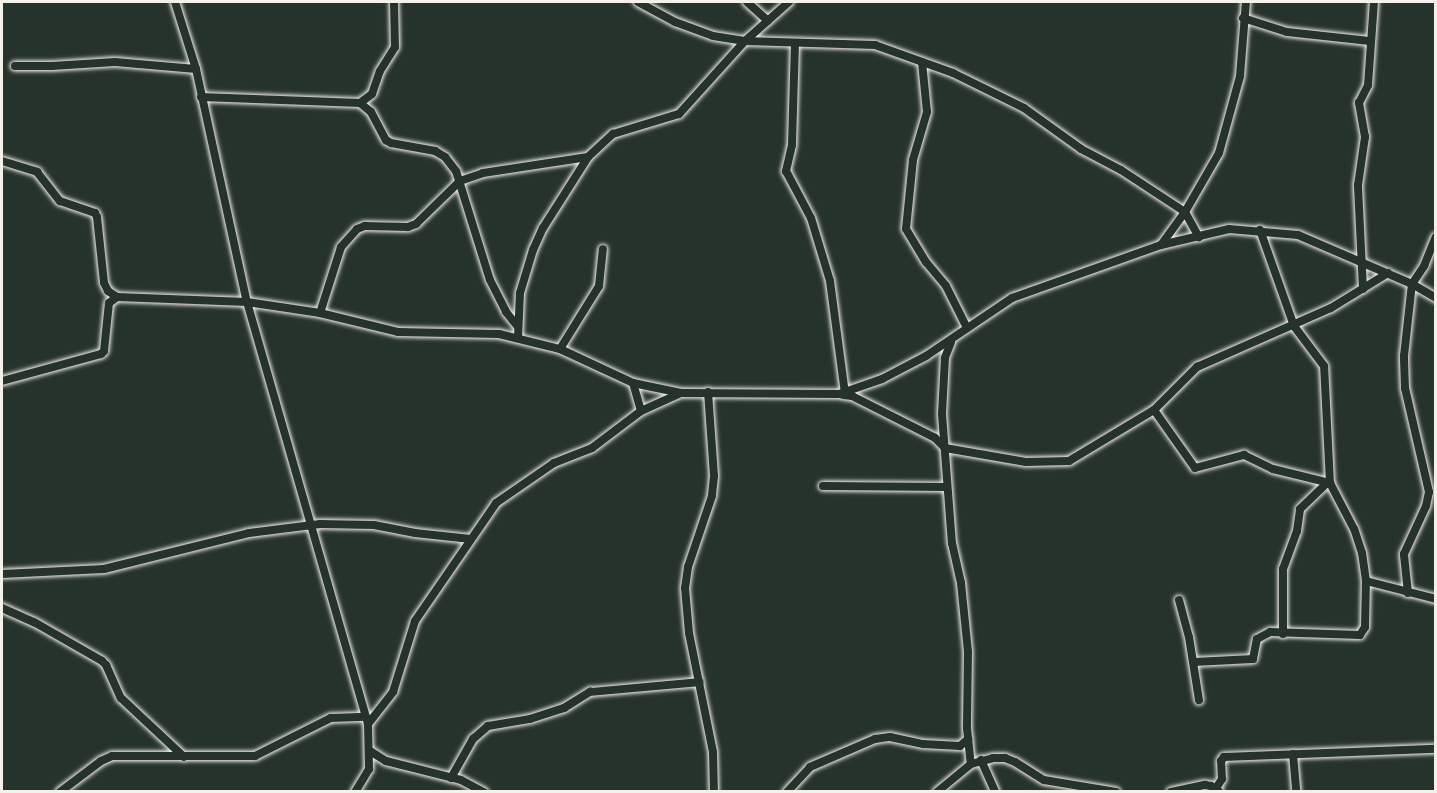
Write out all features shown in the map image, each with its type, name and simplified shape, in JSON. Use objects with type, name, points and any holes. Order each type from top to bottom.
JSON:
[{"type":"street","points":[[175,2],[196,69],[247,302],[309,525],[367,720],[369,770],[356,792]]},
{"type":"street","points":[[360,103],[372,94],[380,71],[395,47],[394,2]]},
{"type":"street","points":[[638,2],[658,14],[694,29],[745,41],[875,45],[922,62],[1010,100],[1082,149],[1121,170],[1185,212],[1199,237]]},
{"type":"street","points":[[747,2],[768,21]]},
{"type":"street","points":[[518,338],[520,293],[533,249],[543,228],[588,157],[613,134],[679,114],[745,41],[789,2]]},
{"type":"street","points":[[1161,245],[1185,212],[1219,153],[1240,76],[1246,2]]},
{"type":"street","points":[[1363,289],[1359,250],[1358,185],[1365,137],[1359,103],[1368,86],[1374,2]]},
{"type":"street","points":[[1243,18],[1287,32],[1370,41]]},
{"type":"street","points":[[795,43],[792,145],[786,171],[811,218],[830,281],[842,394]]},
{"type":"street","points":[[15,66],[115,62],[196,69]]},
{"type":"street","points":[[922,62],[927,112],[913,160],[906,229],[926,262],[946,286],[967,328]]},
{"type":"street","points":[[201,96],[360,103],[372,112],[386,140],[397,145],[435,151],[445,157],[452,164],[460,181],[490,280],[506,312],[518,327]]},
{"type":"street","points":[[320,313],[337,257],[352,233],[365,226],[408,227],[416,224],[460,181],[504,168],[588,157]]},
{"type":"street","points":[[2,161],[37,172],[60,201],[95,213],[98,217],[104,283],[108,291],[117,297],[247,302],[320,313],[369,323],[398,332],[499,334],[560,349],[633,382],[681,393],[842,394],[852,396],[935,438],[945,448],[1026,462],[1069,461],[1154,410],[1197,367],[1230,350],[1294,326],[1388,273]]},
{"type":"street","points":[[842,394],[882,379],[951,342],[967,328],[1012,298],[1161,245],[1229,229],[1298,235],[1362,264],[1388,273],[1436,298]]},
{"type":"street","points":[[1194,662],[1253,659],[1257,639],[1262,634],[1359,635],[1365,627],[1366,581],[1362,553],[1354,529],[1329,483],[1324,366],[1294,326],[1260,230]]},
{"type":"street","points":[[1408,593],[1404,554],[1426,506],[1429,492],[1405,388],[1404,356],[1412,284],[1424,266],[1436,237]]},
{"type":"street","points":[[560,349],[599,286],[603,249]]},
{"type":"street","points":[[2,381],[101,354],[104,347],[109,303],[117,297]]},
{"type":"street","points":[[951,342],[945,358],[943,381],[946,487],[968,652],[967,728],[971,764]]},
{"type":"street","points":[[633,382],[641,411]]},
{"type":"street","points":[[708,392],[714,476],[707,517],[688,567],[685,588],[688,633],[713,752],[714,792]]},
{"type":"street","points":[[60,792],[112,756],[255,756],[331,718],[367,720],[385,704],[399,676],[415,621],[496,502],[522,482],[554,463],[591,448],[641,411],[681,393]]},
{"type":"street","points":[[1154,410],[1195,468],[1244,455],[1273,469],[1329,483]]},
{"type":"street","points":[[1283,634],[1283,569],[1298,531],[1300,509],[1329,483]]},
{"type":"street","points":[[823,486],[946,487]]},
{"type":"street","points":[[2,574],[104,569],[249,533],[309,525],[363,524],[471,539]]},
{"type":"street","points":[[1366,581],[1436,599]]},
{"type":"street","points":[[1179,600],[1194,662],[1199,700]]},
{"type":"street","points":[[2,608],[34,622],[102,661],[121,698],[184,757]]},
{"type":"street","points":[[451,777],[473,739],[488,726],[530,719],[564,708],[590,692],[700,682]]},
{"type":"street","points":[[960,746],[967,728]]},
{"type":"street","points":[[787,792],[810,767],[875,739],[890,737],[923,744],[960,746],[968,739]]},
{"type":"street","points":[[1171,792],[1205,785],[1218,790],[1222,779],[1221,761],[1224,757],[1436,749]]},
{"type":"street","points":[[370,751],[386,761],[451,777],[484,792]]},
{"type":"street","points":[[1293,754],[1296,792]]},
{"type":"street","points":[[937,792],[971,764],[981,760],[1005,758],[1044,780],[1116,792]]},
{"type":"street","points":[[981,760],[995,792]]},
{"type":"street","points":[[369,770],[386,761]]}]
